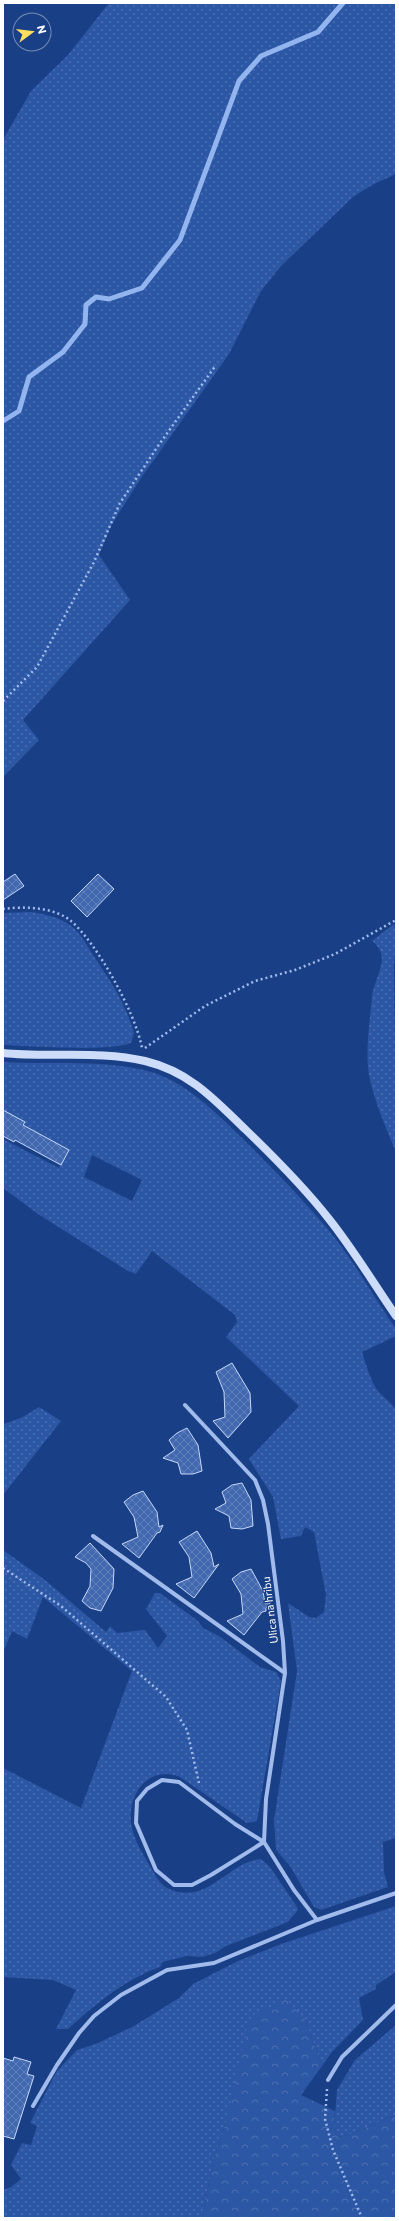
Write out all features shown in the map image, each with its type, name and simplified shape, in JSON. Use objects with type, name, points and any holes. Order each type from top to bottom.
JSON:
[{"type":"street","points":[[3,1053],[119,1057],[174,1070],[188,1078],[210,1096],[277,1160],[329,1219],[396,1316]]},
{"type":"street","name":"Ulica na hribu","points":[[185,1405],[255,1480],[263,1500],[271,1547],[283,1641],[285,1673],[266,1799],[264,1842]]},
{"type":"street","points":[[93,1536],[285,1673]]},
{"type":"street","points":[[264,1842],[211,1876],[192,1884],[174,1886],[156,1870],[143,1843],[136,1823],[137,1801],[147,1789],[162,1780],[179,1782],[235,1824],[264,1842],[294,1890],[317,1920]]},
{"type":"street","points":[[33,2106],[57,2065],[79,2033],[94,2016],[121,1995],[167,1970],[214,1963],[317,1920],[396,1892]]},
{"type":"street","points":[[328,2080],[342,2057],[396,2005]]},
{"type":"path","points":[[3,701],[37,667],[94,562],[120,503],[158,446],[216,365]]},
{"type":"path","points":[[3,909],[45,910],[70,920],[82,932],[116,984],[140,1036],[143,1050],[189,1015],[211,1003],[255,981],[295,970],[335,954],[396,920]]},
{"type":"path","points":[[3,1568],[61,1606],[166,1697],[187,1730],[202,1798]]},
{"type":"path","points":[[328,2080],[325,2119],[333,2150],[362,2218]]},
{"type":"green space","points":[[109,3],[396,3],[396,174],[374,184],[354,196],[281,266],[261,291],[229,354],[141,478],[112,524],[99,555],[130,600],[23,720],[39,740],[3,777],[3,140],[31,91],[68,55]]},
{"type":"green space","points":[[31,912],[62,920],[71,926],[86,943],[127,1012],[134,1033],[131,1043],[120,1046],[87,1048],[3,1045],[3,913]]},
{"type":"green space","points":[[394,924],[396,931],[394,967],[396,1152],[375,1098],[368,1070],[368,1038],[372,997],[382,960],[378,947],[372,941]]},
{"type":"green space","points":[[4,1062],[116,1065],[151,1072],[177,1083],[201,1100],[222,1119],[306,1204],[341,1246],[396,1329],[396,1336],[362,1352],[368,1372],[375,1387],[396,1410],[396,1838],[383,1842],[384,1872],[388,1887],[321,1910],[314,1907],[290,1866],[276,1850],[274,1820],[297,1671],[288,1603],[309,1617],[316,1618],[324,1612],[326,1595],[314,1532],[305,1527],[301,1536],[281,1539],[273,1497],[249,1459],[299,1406],[226,1337],[237,1322],[235,1315],[152,1251],[136,1274],[128,1271],[38,1214],[3,1188],[3,1139],[59,1168],[65,1151],[3,1115]],"holes":[[[92,1155],[142,1180],[132,1201],[84,1177]]]},
{"type":"green space","points":[[39,1407],[61,1421],[3,1495],[3,1424],[21,1418]]},
{"type":"green space","points":[[3,1550],[45,1580],[106,1632],[110,1626],[117,1633],[145,1630],[158,1648],[167,1636],[146,1609],[155,1593],[160,1593],[198,1621],[203,1628],[219,1636],[260,1667],[276,1672],[281,1681],[257,1821],[247,1823],[180,1777],[168,1774],[158,1775],[148,1779],[141,1786],[135,1795],[131,1816],[133,1833],[140,1848],[160,1882],[169,1889],[183,1893],[195,1892],[207,1888],[238,1867],[261,1859],[270,1867],[298,1910],[288,1922],[226,1946],[215,1953],[202,1957],[187,1956],[162,1962],[160,1967],[147,1972],[122,1986],[68,2029],[56,2029],[76,1990],[53,1980],[3,1977],[3,1768],[81,1808],[132,1671],[43,1597],[27,1639],[12,1631],[3,1652]]},
{"type":"green space","points":[[396,1906],[396,1972],[376,1985],[376,1989],[359,1998],[363,2020],[332,2052],[322,2066],[305,2019],[226,2122],[214,2158],[202,2218],[3,2218],[3,2190],[11,2187],[21,2179],[11,2165],[22,2143],[31,2145],[37,2126],[30,2123],[57,2071],[77,2050],[98,2043],[134,2026],[179,1998],[193,1984],[238,1961],[281,1944]]},
{"type":"green space","points":[[286,1999],[305,2019],[322,2066],[301,2095],[335,2111],[334,2128],[338,2137],[352,2134],[396,2114],[396,2218],[202,2218],[214,2158],[226,2122],[246,2030],[253,2015]]},
{"type":"green space","points":[[396,2025],[396,2114],[352,2134],[338,2137],[334,2128],[337,2090],[355,2060]]},
{"type":"building","points":[[15,874],[24,886],[3,900],[3,882]]},
{"type":"building","points":[[98,874],[114,889],[87,917],[71,901]]},
{"type":"building","points":[[3,1110],[25,1122],[23,1125],[69,1150],[61,1165],[15,1140],[14,1142],[3,1136]]},
{"type":"building","points":[[232,1363],[250,1393],[251,1412],[228,1438],[213,1421],[225,1417],[224,1392],[216,1372]]},
{"type":"building","points":[[187,1428],[198,1445],[202,1471],[193,1474],[181,1474],[178,1463],[163,1458],[175,1450],[169,1440],[177,1433]]},
{"type":"building","points":[[242,1483],[251,1500],[253,1526],[242,1529],[231,1528],[229,1516],[215,1509],[226,1503],[222,1492],[232,1485]]},
{"type":"building","points":[[143,1491],[157,1512],[159,1527],[163,1525],[160,1532],[157,1533],[139,1558],[122,1544],[138,1537],[134,1517],[124,1502],[133,1495]]},
{"type":"building","points":[[197,1531],[211,1553],[214,1567],[219,1564],[194,1598],[176,1584],[192,1577],[189,1557],[179,1542]]},
{"type":"building","points":[[90,1543],[114,1569],[113,1588],[101,1611],[90,1608],[82,1601],[90,1586],[91,1569],[86,1563],[75,1557]]},
{"type":"building","points":[[251,1569],[263,1591],[265,1604],[271,1602],[266,1608],[266,1611],[262,1612],[244,1635],[227,1621],[243,1614],[241,1594],[232,1579],[241,1572]]},
{"type":"building","points":[[14,2057],[31,2062],[27,2074],[34,2076],[14,2139],[3,2136],[3,2058],[13,2061]]},
{"type":"waterway","points":[[3,421],[19,411],[29,377],[63,352],[85,324],[86,305],[96,297],[109,299],[142,288],[180,240],[239,81],[261,56],[318,32],[343,3]]}]
